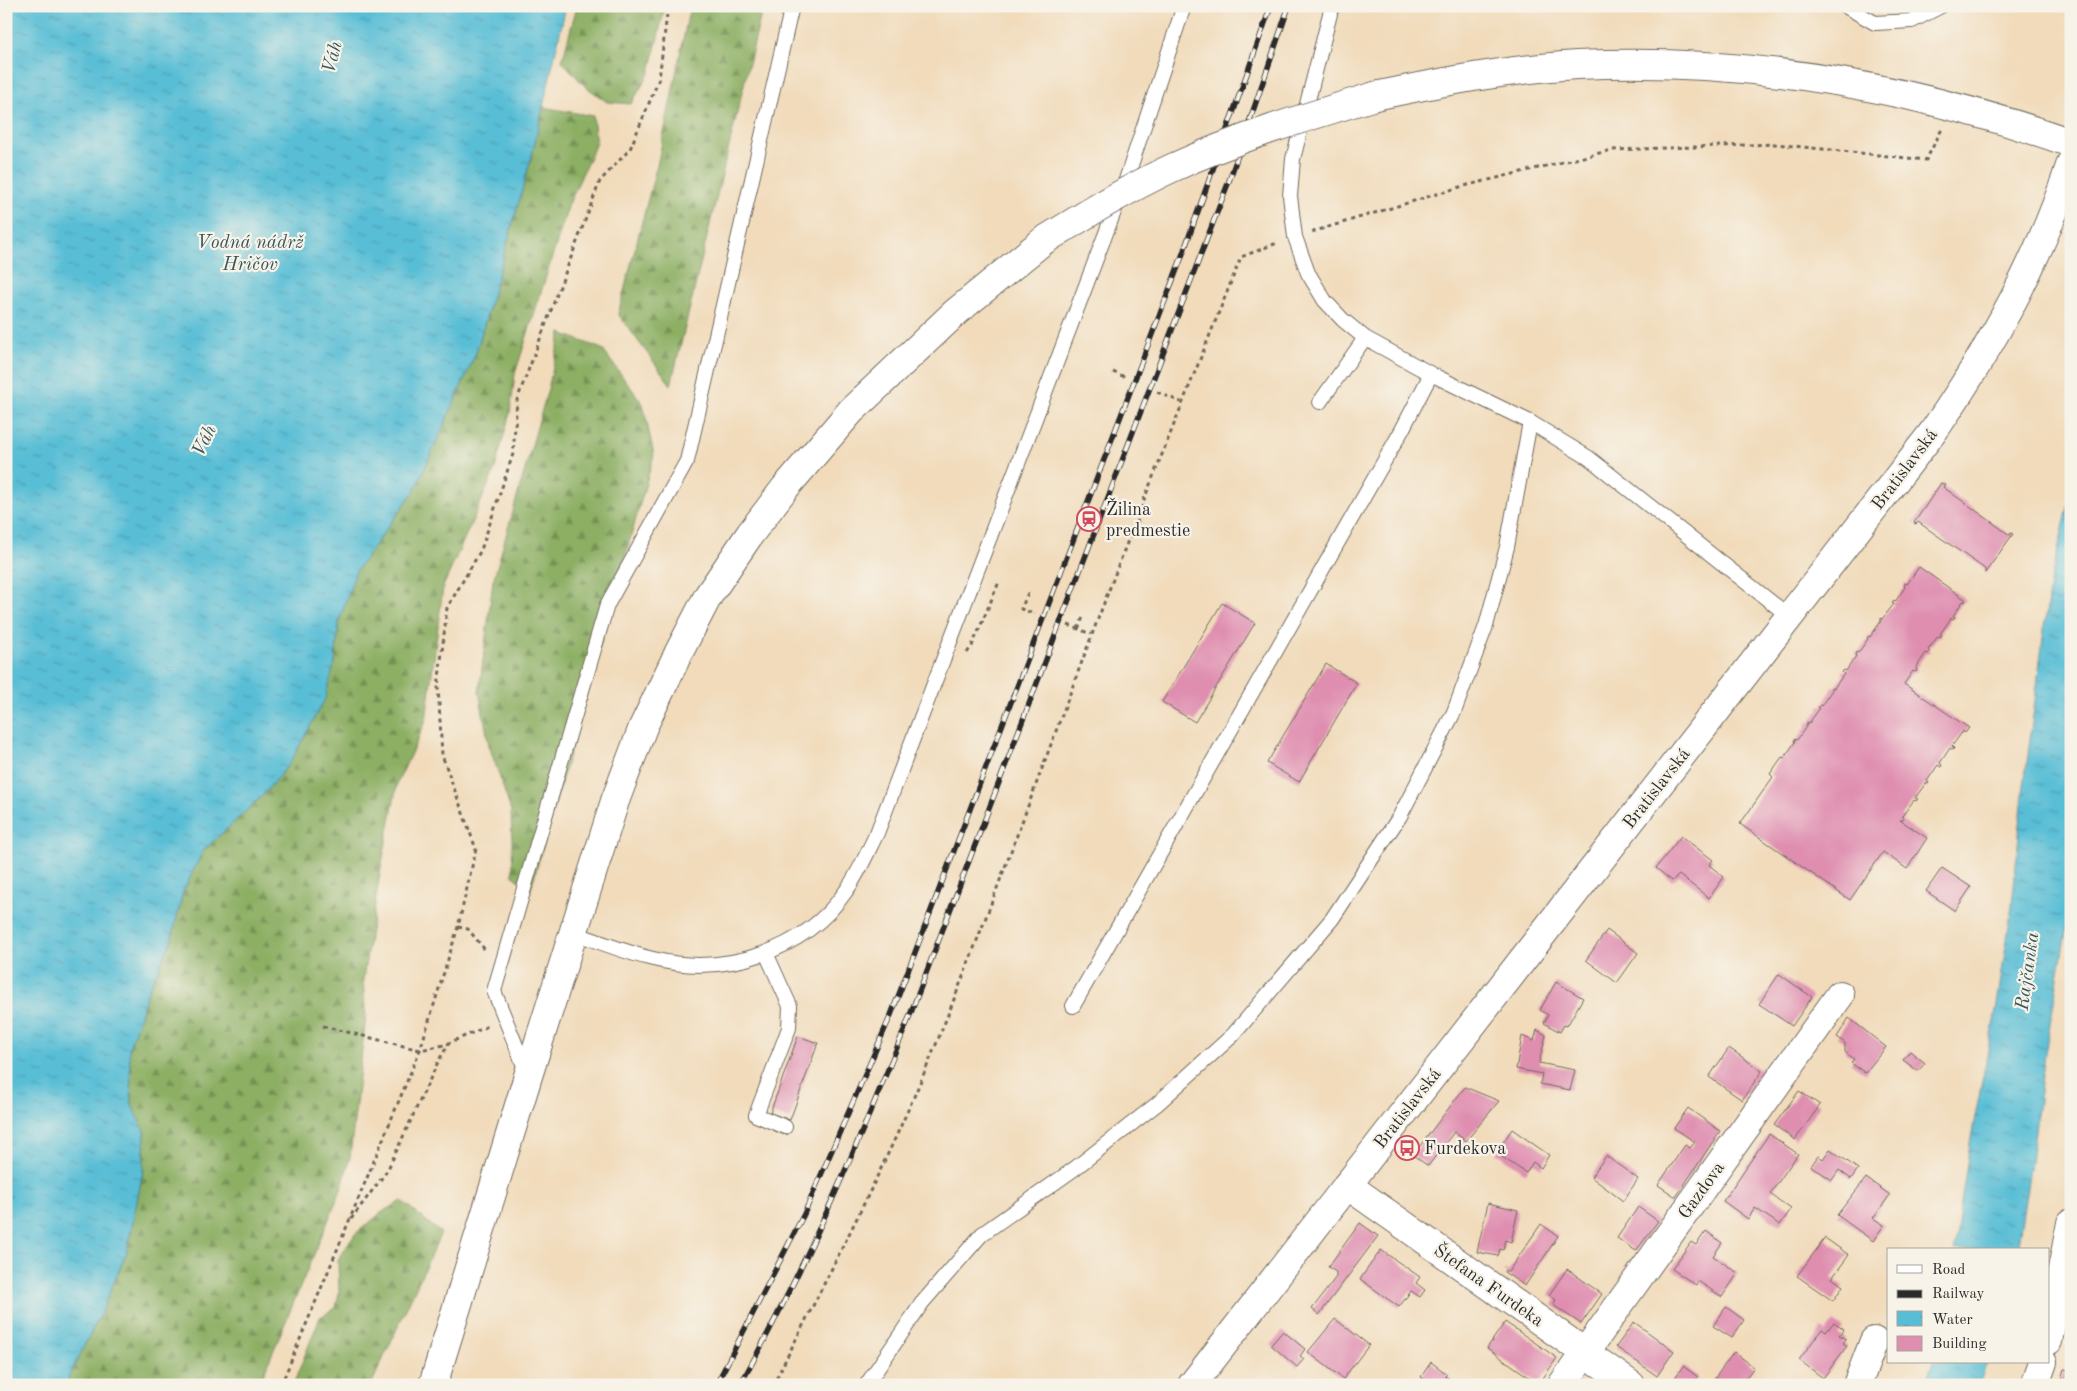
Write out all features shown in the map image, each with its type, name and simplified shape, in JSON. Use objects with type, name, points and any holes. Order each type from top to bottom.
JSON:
[{"type":"street","points":[[433,1385],[615,801],[643,727],[708,596],[750,534],[814,451],[851,411],[956,312],[1043,241],[1102,204],[1170,169],[1229,144],[1289,122],[1375,96],[1432,84],[1507,72],[1643,63],[1707,66],[1826,79],[1909,95],[1993,118],[2071,143]]},
{"type":"street","name":"Bratislavská","points":[[1192,1385],[1933,432],[1966,384],[2024,280],[2044,237],[2071,163]]},
{"type":"street","name":"Gazdova","points":[[1562,1385],[1840,995]]},
{"type":"street","name":"Štefana Furdeka","points":[[1347,1185],[1631,1385]]},
{"type":"street","points":[[2050,1331],[2071,1223]]},
{"type":"street","points":[[1857,1385],[1874,1341]]},
{"type":"street","points":[[2035,1385],[2042,1364]]},
{"type":"lane","points":[[528,1076],[494,991],[607,605],[688,461],[792,6]]},
{"type":"lane","points":[[574,932],[653,960],[680,964],[733,962],[766,953],[801,935],[831,910],[850,884],[863,862],[876,833],[1125,183],[1184,6]]},
{"type":"lane","points":[[1332,6],[1293,159],[1290,196],[1295,237],[1301,256],[1308,273],[1325,302],[1365,338],[1431,374],[1530,422],[1589,458],[1790,617]]},
{"type":"lane","points":[[1845,6],[1875,22],[1912,22],[1941,6]]},
{"type":"lane","points":[[1320,402],[1365,338]]},
{"type":"lane","points":[[1073,1006],[1397,439],[1431,374]]},
{"type":"lane","points":[[868,1384],[922,1302],[982,1234],[1074,1169],[1157,1104],[1233,1035],[1332,919],[1400,816],[1454,712],[1486,626],[1507,547],[1530,422]]},
{"type":"lane","points":[[766,953],[790,1006],[789,1028],[756,1115],[784,1127]]},
{"type":"path","points":[[281,1385],[420,1050],[458,927],[476,849],[442,755],[438,688],[447,608],[481,550],[513,454],[516,400],[600,181],[630,149],[659,79],[668,6]]},
{"type":"path","points":[[1309,233],[1460,187],[1612,150],[1775,144],[1926,160],[1945,123]]},
{"type":"path","points":[[774,1385],[885,1158],[942,1028],[1091,634],[1132,530],[1141,516],[1143,502],[1181,402],[1240,257],[1279,242]]},
{"type":"path","points":[[1113,372],[1125,377]]},
{"type":"path","points":[[1157,392],[1181,402]]},
{"type":"path","points":[[963,657],[972,646],[998,582]]},
{"type":"path","points":[[1028,593],[1021,609],[1035,614]]},
{"type":"path","points":[[1078,629],[1084,615]]},
{"type":"path","points":[[1068,625],[1091,634]]},
{"type":"path","points":[[324,1026],[420,1050],[449,1044],[486,1027],[494,991],[486,949],[468,929],[458,927]]},
{"type":"path","points":[[348,1224],[387,1172],[438,1062],[449,1044]]},
{"type":"green space","points":[[577,6],[665,6],[650,72],[631,104],[607,102],[585,86],[562,61]]},
{"type":"green space","points":[[690,6],[763,6],[671,385],[618,314],[659,157]]},
{"type":"green space","points":[[543,107],[593,116],[596,143],[569,204],[515,374],[510,413],[494,472],[443,587],[426,721],[397,784],[380,874],[363,979],[366,1016],[350,1157],[341,1190],[259,1385],[67,1385],[69,1376],[101,1313],[127,1251],[143,1171],[145,1133],[132,1105],[129,1048],[149,988],[171,942],[183,892],[203,851],[262,796],[335,662],[339,622],[356,571],[415,490],[476,353],[532,155]]},
{"type":"green space","points":[[561,333],[602,349],[643,404],[654,455],[530,892],[513,875],[511,811],[489,745],[479,692],[493,581],[548,389]]},
{"type":"green space","points":[[402,1201],[441,1233],[371,1385],[293,1385],[320,1317],[336,1308],[339,1292],[338,1260],[355,1234],[381,1213]]},
{"type":"water","name":"Vodná nádrž Hričov","points":[[6,6],[566,6],[532,155],[476,353],[415,490],[356,571],[339,622],[335,662],[325,699],[290,763],[262,796],[203,851],[183,892],[171,942],[149,988],[129,1048],[132,1105],[145,1133],[143,1171],[127,1251],[101,1313],[69,1376],[67,1385],[6,1385]]},
{"type":"water","name":"Rajčanka","points":[[2071,495],[2071,903],[2045,1053],[2031,1162],[2017,1248],[1954,1248],[1970,1143],[1997,1005],[2012,906],[2023,794],[2050,583]]},
{"type":"water","points":[[1932,1364],[1986,1364],[1979,1385],[1925,1385]]},
{"type":"building","points":[[1941,483],[1945,485],[1943,487],[2010,535],[2011,533],[2013,534],[1985,573],[1985,569],[1918,522],[1914,523]]},
{"type":"building","points":[[1919,567],[1966,600],[1965,602],[1963,601],[1953,616],[1955,617],[1951,618],[1940,634],[1942,635],[1938,636],[1928,650],[1930,652],[1926,653],[1916,668],[1916,672],[1913,671],[1904,684],[1969,728],[1965,733],[1963,731],[1952,746],[1953,750],[1950,748],[1940,763],[1941,767],[1938,765],[1927,781],[1929,783],[1926,783],[1915,798],[1918,799],[1914,800],[1902,816],[1903,820],[1900,820],[1927,838],[1907,869],[1883,852],[1850,900],[1740,824],[1773,777],[1770,774],[1782,757],[1784,758],[1795,742],[1795,739],[1797,740],[1807,722],[1809,723],[1820,708],[1818,707],[1821,706],[1832,690],[1832,687],[1834,688],[1844,674],[1842,672],[1846,671],[1856,656],[1856,652],[1858,653],[1867,638],[1870,637],[1881,621],[1881,618],[1894,604],[1892,603],[1895,602],[1905,587],[1905,583],[1907,584]]},
{"type":"building","points":[[1222,603],[1255,623],[1195,722],[1162,702]]},
{"type":"building","points":[[1326,664],[1357,683],[1299,782],[1267,763]]},
{"type":"building","points":[[1681,836],[1713,860],[1709,865],[1724,877],[1709,898],[1679,875],[1672,881],[1656,868]]},
{"type":"building","points":[[1942,868],[1971,887],[1955,911],[1926,891]]},
{"type":"building","points":[[1607,930],[1638,953],[1617,983],[1586,960]]},
{"type":"building","points":[[1779,974],[1812,997],[1792,1026],[1759,1004]]},
{"type":"building","points":[[1556,982],[1583,998],[1567,1026],[1564,1025],[1560,1032],[1544,1023],[1548,1015],[1540,1010]]},
{"type":"building","points":[[1849,1018],[1886,1047],[1865,1073],[1851,1063],[1854,1059],[1845,1052],[1845,1043],[1837,1037]]},
{"type":"building","points":[[1537,1030],[1546,1035],[1539,1063],[1575,1070],[1570,1090],[1540,1084],[1542,1074],[1516,1069],[1522,1036],[1534,1041]]},
{"type":"building","points":[[798,1036],[818,1043],[790,1120],[770,1113]]},
{"type":"building","points":[[1729,1048],[1762,1071],[1742,1100],[1709,1077]]},
{"type":"building","points":[[1910,1051],[1925,1063],[1918,1071],[1903,1060]]},
{"type":"building","points":[[1465,1087],[1499,1101],[1466,1141],[1454,1132],[1428,1166],[1413,1155]]},
{"type":"building","points":[[1799,1091],[1820,1105],[1795,1140],[1774,1125]]},
{"type":"building","points":[[1688,1108],[1720,1131],[1676,1197],[1658,1185],[1685,1145],[1690,1148],[1695,1142],[1674,1128]]},
{"type":"building","points":[[1512,1129],[1549,1155],[1541,1168],[1533,1162],[1526,1173],[1496,1153]]},
{"type":"building","points":[[1769,1134],[1798,1154],[1770,1194],[1791,1209],[1780,1225],[1755,1208],[1748,1219],[1723,1201]]},
{"type":"building","points":[[1830,1149],[1858,1169],[1851,1179],[1839,1170],[1832,1180],[1811,1166],[1818,1156],[1823,1159]]},
{"type":"building","points":[[1606,1156],[1638,1179],[1623,1201],[1591,1177]]},
{"type":"building","points":[[1866,1178],[1890,1195],[1873,1218],[1884,1225],[1873,1241],[1837,1215]]},
{"type":"building","points":[[1488,1203],[1518,1210],[1511,1242],[1505,1240],[1503,1250],[1500,1249],[1498,1256],[1477,1252]]},
{"type":"building","points":[[1638,1207],[1658,1221],[1636,1251],[1617,1238]]},
{"type":"building","points":[[1360,1223],[1378,1236],[1319,1315],[1312,1309],[1336,1277],[1336,1272],[1328,1267]]},
{"type":"building","points":[[1541,1224],[1558,1236],[1525,1286],[1504,1272],[1505,1270],[1508,1272]]},
{"type":"building","points":[[1706,1231],[1722,1243],[1713,1256],[1738,1273],[1722,1297],[1698,1281],[1696,1285],[1672,1269],[1691,1242],[1696,1245]]},
{"type":"building","points":[[1825,1238],[1849,1255],[1832,1278],[1843,1286],[1833,1301],[1797,1276]]},
{"type":"building","points":[[1381,1250],[1420,1277],[1416,1283],[1425,1290],[1420,1297],[1411,1291],[1399,1307],[1360,1279]]},
{"type":"building","points":[[1567,1269],[1602,1294],[1581,1324],[1553,1305],[1556,1300],[1549,1295]]},
{"type":"building","points":[[1726,1307],[1744,1320],[1732,1338],[1713,1326]]},
{"type":"building","points":[[1335,1319],[1369,1345],[1343,1379],[1308,1352]]},
{"type":"building","points":[[1505,1322],[1557,1358],[1539,1384],[1487,1348]]},
{"type":"building","points":[[1634,1322],[1674,1351],[1657,1376],[1616,1347]]},
{"type":"building","points":[[1834,1322],[1844,1329],[1839,1335],[1846,1339],[1843,1343],[1847,1346],[1823,1378],[1799,1360],[1822,1329],[1826,1332]]},
{"type":"building","points":[[1283,1331],[1305,1349],[1300,1356],[1304,1359],[1297,1367],[1271,1345]]},
{"type":"building","points":[[1734,1352],[1754,1367],[1741,1385],[1710,1385]]},
{"type":"building","points":[[1431,1362],[1447,1374],[1445,1376],[1458,1385],[1432,1385],[1421,1377]]},
{"type":"building","points":[[1683,1366],[1698,1377],[1693,1385],[1670,1385]]},
{"type":"building","points":[[2064,1369],[2071,1370],[2071,1385],[2060,1385]]},
{"type":"railway","points":[[716,1385],[804,1214],[891,1015],[1181,259],[1271,6]]},
{"type":"railway","points":[[740,1385],[764,1341],[829,1207],[907,1023],[1229,181],[1289,6]]},
{"type":"place","name":"Žilina predmestie","points":[[1089,519]]},
{"type":"place","name":"Furdekova","points":[[1407,1148]]},
{"type":"water label","name":"Váh","points":[[331,57]]},
{"type":"water label","name":"Váh","points":[[203,440]]}]
